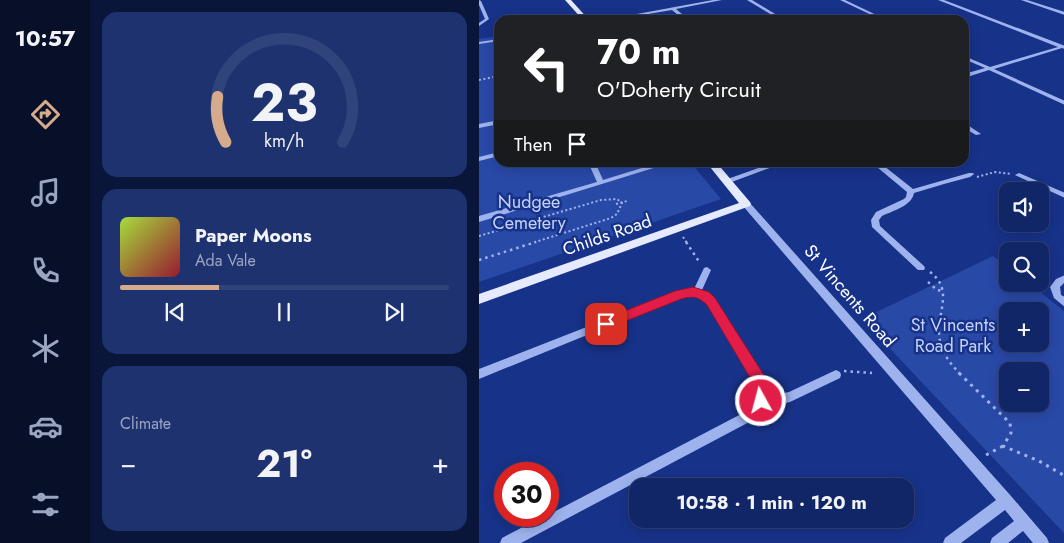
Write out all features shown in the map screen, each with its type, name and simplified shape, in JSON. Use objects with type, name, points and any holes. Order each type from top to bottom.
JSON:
[{"type":"main road","points":[[568,0],[582,15]]},
{"type":"main road","name":"St Vincents Road","points":[[714,167],[746,204]]},
{"type":"main road","name":"Childs Road","points":[[479,299],[746,204]]},
{"type":"street","points":[[634,15],[720,0]]},
{"type":"street","points":[[749,0],[774,15]]},
{"type":"street","points":[[842,0],[874,15]]},
{"type":"street","points":[[940,0],[1063,47]]},
{"type":"street","points":[[1023,0],[1064,14]]},
{"type":"street","points":[[479,1],[487,19],[479,25]]},
{"type":"street","points":[[672,8],[681,15]]},
{"type":"street","points":[[479,43],[494,41]]},
{"type":"street","points":[[969,74],[1063,47]]},
{"type":"street","points":[[969,59],[1064,104]]},
{"type":"street","points":[[479,126],[494,123]]},
{"type":"street","points":[[969,128],[978,134]]},
{"type":"street","points":[[479,159],[494,155]]},
{"type":"street","points":[[593,167],[601,183]]},
{"type":"street","points":[[479,219],[654,167]]},
{"type":"street","points":[[726,181],[768,167]]},
{"type":"street","points":[[881,167],[911,192],[910,198],[907,201],[875,217],[875,223],[879,230],[921,268]]},
{"type":"street","points":[[911,192],[969,175]]},
{"type":"street","points":[[1019,175],[1064,196]]},
{"type":"street","name":"St Vincents Road","points":[[746,204],[1042,543]]},
{"type":"street","points":[[697,292],[707,270]]},
{"type":"street","points":[[1064,278],[1055,287],[1057,296],[1064,304]]},
{"type":"street","points":[[479,374],[679,294],[697,292],[707,297],[762,385],[763,397],[759,407],[749,416],[507,543]]},
{"type":"street","points":[[763,397],[780,399],[790,397],[836,375]]},
{"type":"street","points":[[950,543],[1006,501]]},
{"type":"street","points":[[997,543],[1024,522]]},
{"type":"path","points":[[479,80],[494,77]]},
{"type":"path","points":[[969,175],[981,177],[995,172],[1019,175]]},
{"type":"path","points":[[479,236],[601,200],[617,199],[622,203]]},
{"type":"path","points":[[616,204],[627,201]]},
{"type":"path","points":[[479,260],[611,218],[617,214],[622,203]]},
{"type":"path","points":[[677,229],[707,270]]},
{"type":"path","points":[[921,268],[934,274],[939,279],[943,291],[939,340],[944,354],[1010,423],[1011,433],[1003,446],[986,455]]},
{"type":"path","points":[[929,282],[937,290],[943,291]]},
{"type":"path","points":[[836,375],[845,370],[872,373]]},
{"type":"path","points":[[1003,446],[1039,461],[1064,476]]},
{"type":"green space","name":"Nudgee Cemetery","points":[[494,37],[494,167],[694,167],[721,199],[479,282],[479,39]]},
{"type":"green space","name":"St Vincents Road Park","points":[[993,256],[999,260],[999,292],[1040,292],[1064,311],[1064,533],[862,319]]},
{"type":"route","points":[[606,324],[679,294],[697,292],[705,295],[762,385],[763,397],[761,401]]}]
